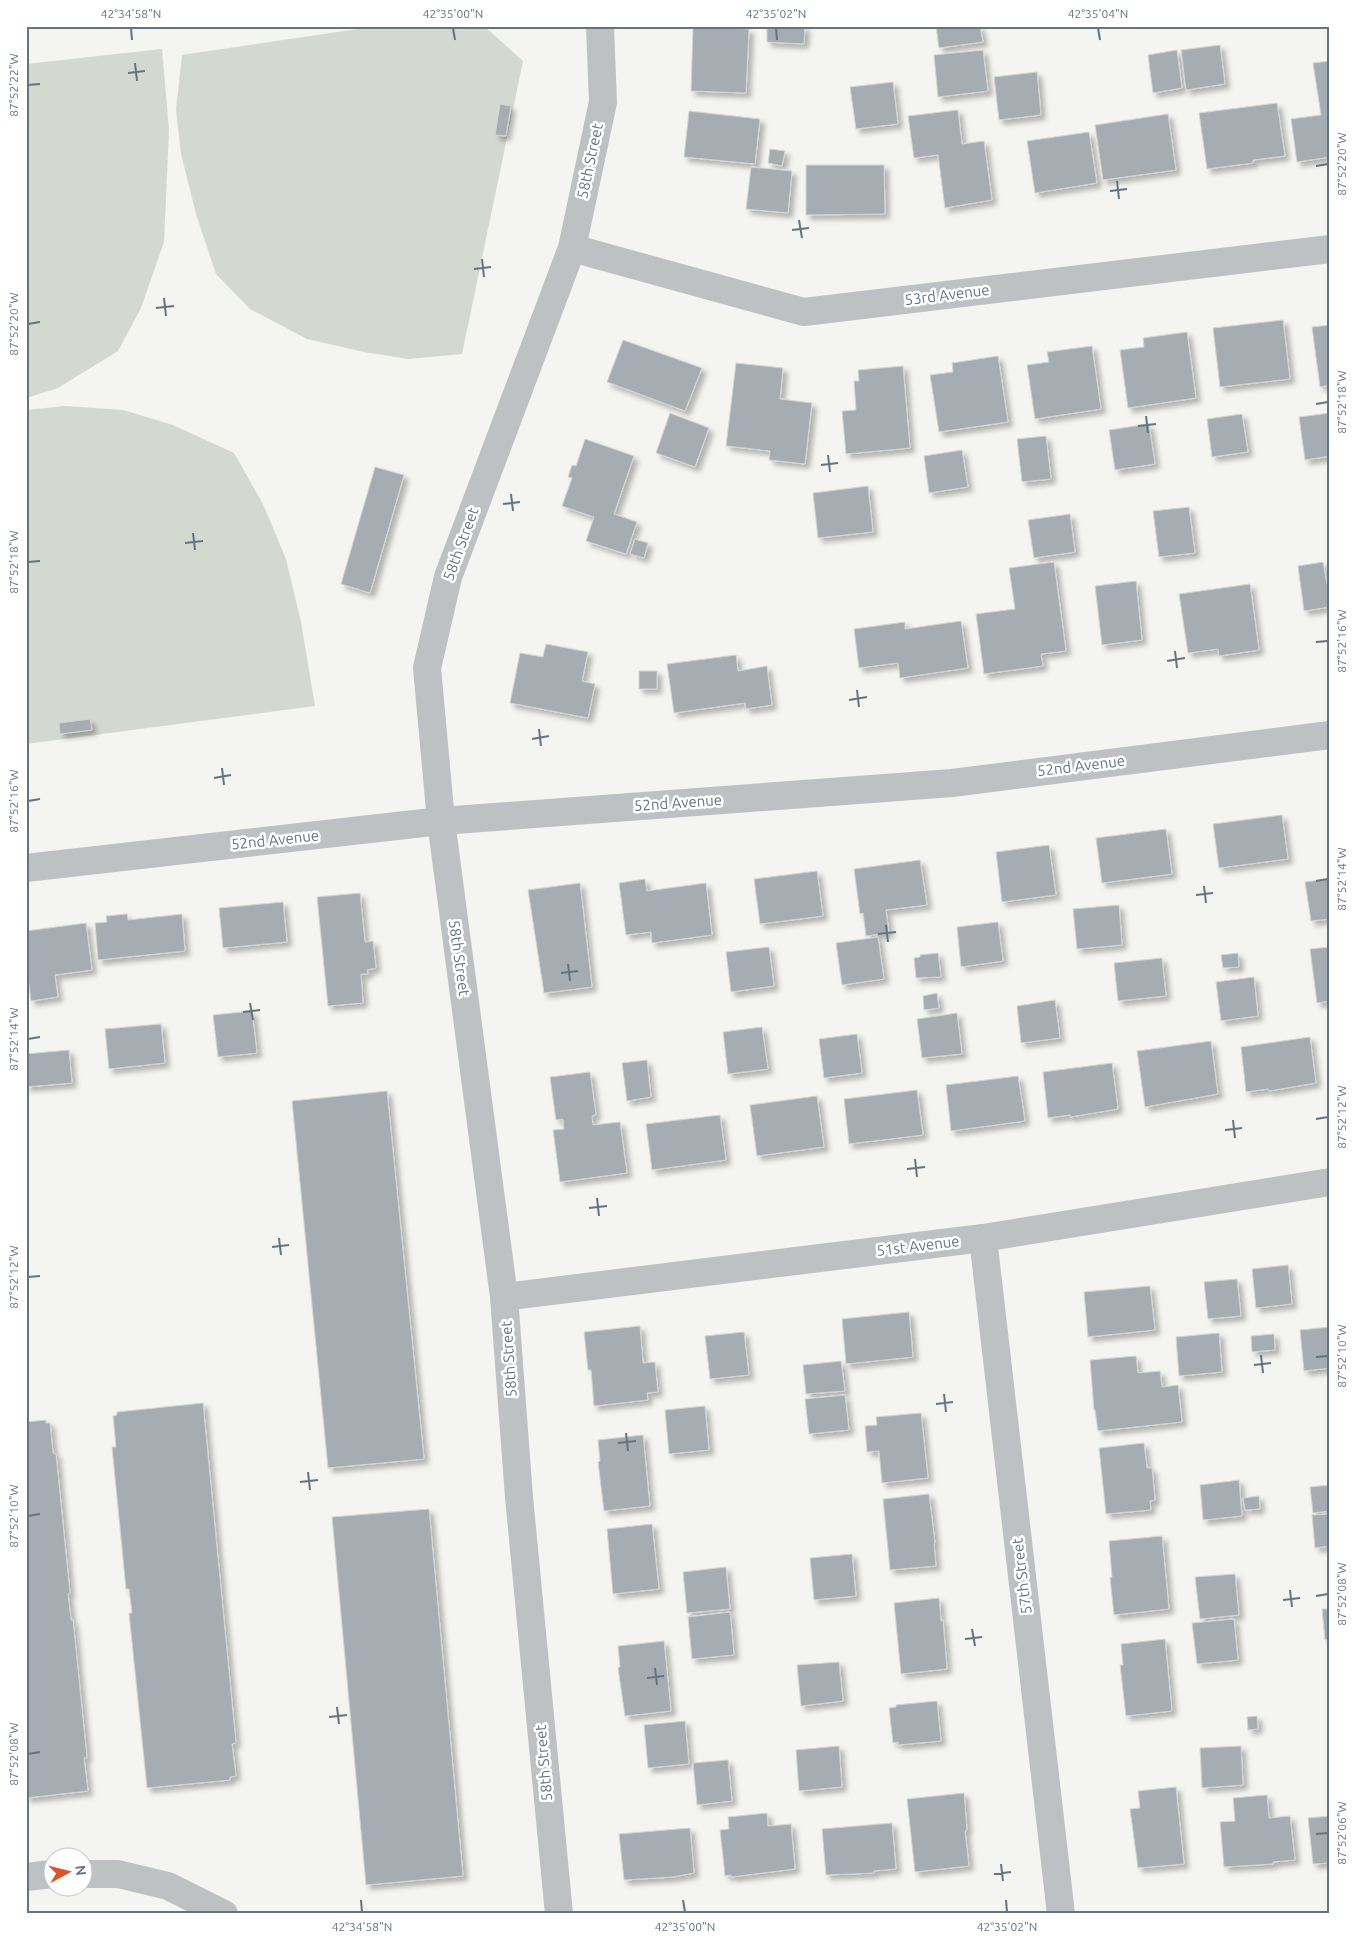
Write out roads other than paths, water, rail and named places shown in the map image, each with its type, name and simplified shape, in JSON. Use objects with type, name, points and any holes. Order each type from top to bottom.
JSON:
[{"type":"street","name":"58th Street","points":[[559,1914],[519,1497],[504,1297],[441,821],[427,668],[448,577],[572,248],[603,102],[600,26]]},
{"type":"street","name":"53rd Avenue","points":[[572,248],[804,312],[1330,249]]},
{"type":"street","name":"52nd Avenue","points":[[26,868],[441,821],[952,783],[1330,735]]},
{"type":"street","name":"51st Avenue","points":[[504,1297],[982,1238],[1330,1182]]},
{"type":"street","name":"57th Street","points":[[982,1238],[1061,1914]]},
{"type":"street","points":[[92,1874],[118,1874],[168,1886],[224,1914]]},
{"type":"street","points":[[26,1877],[42,1875]]}]
